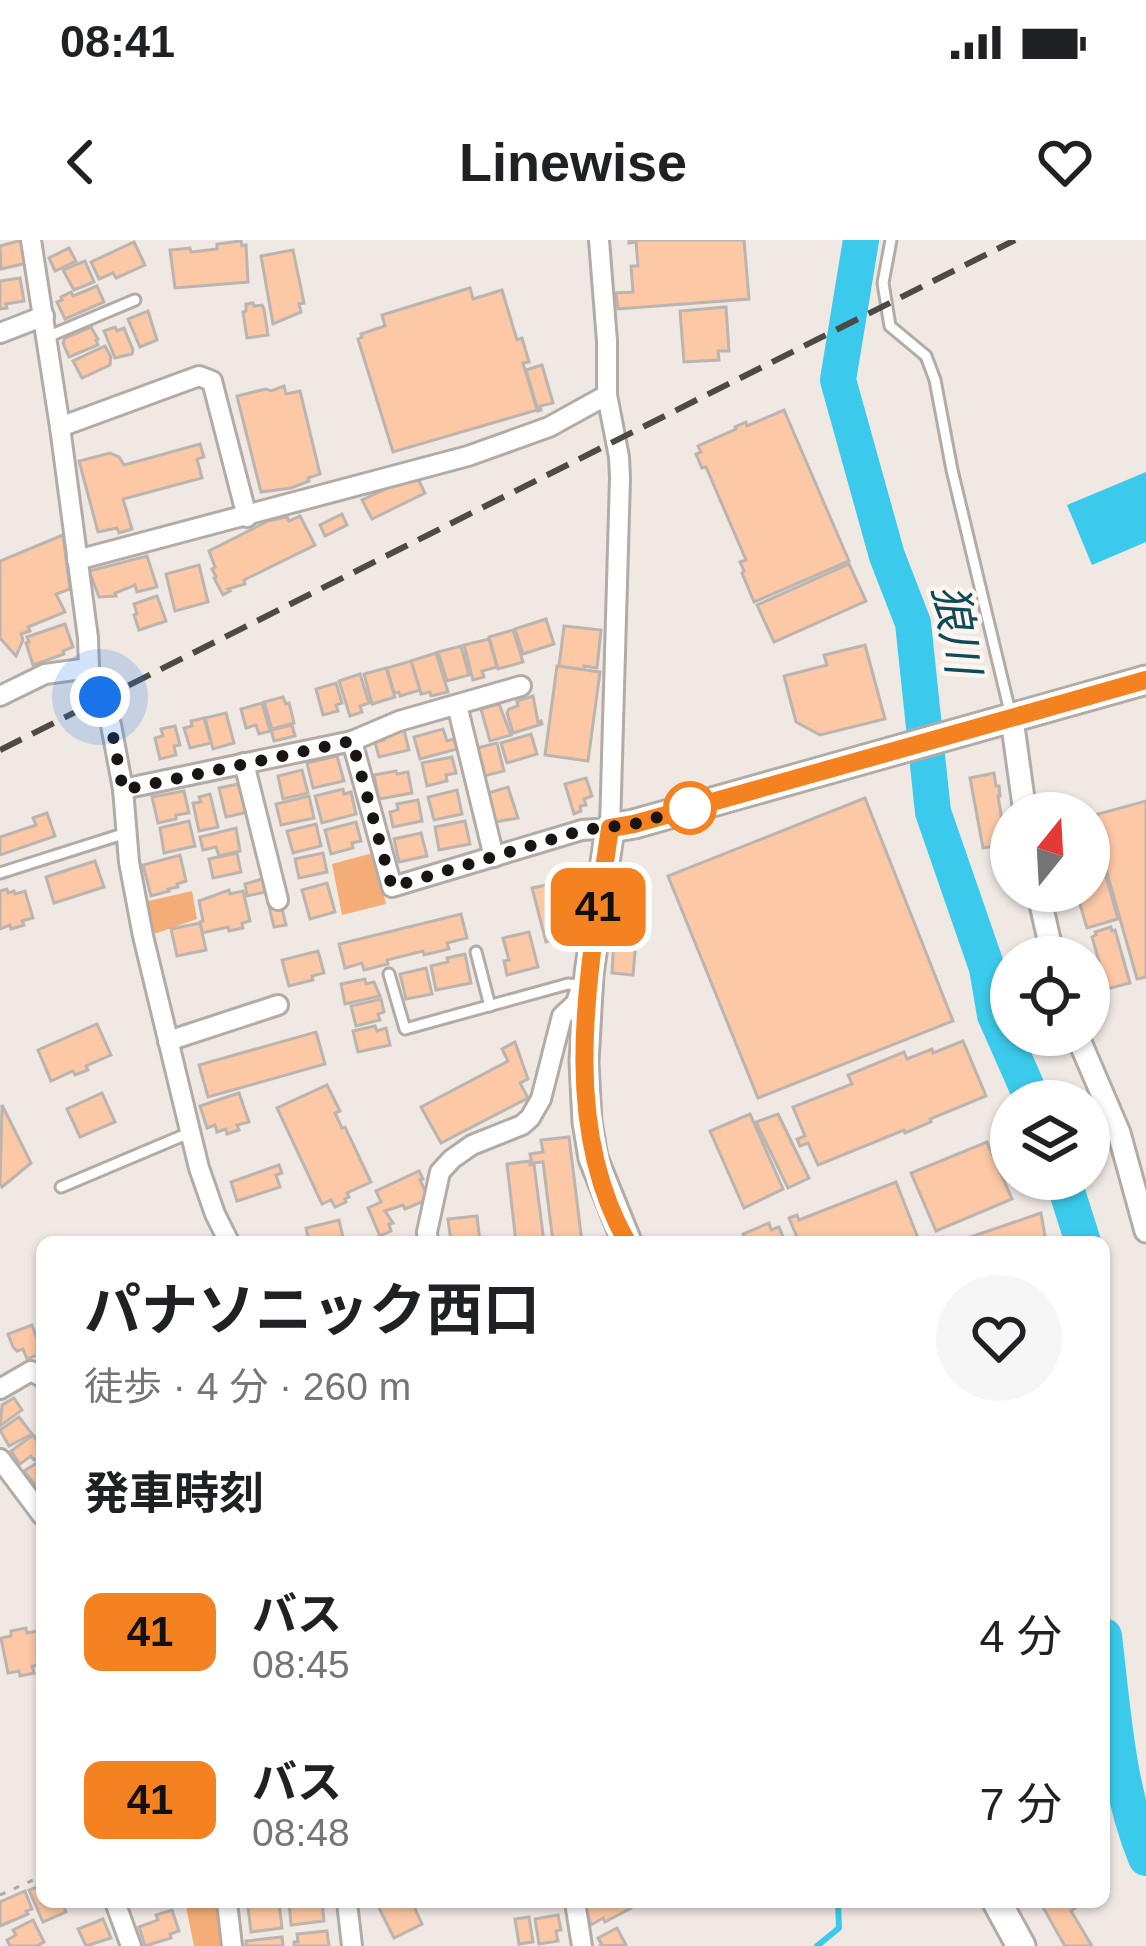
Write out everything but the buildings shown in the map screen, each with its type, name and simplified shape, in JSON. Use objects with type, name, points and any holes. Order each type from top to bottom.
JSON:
[{"type":"main road","points":[[625,1236],[593,1158],[584,1062],[585,980],[610,828],[1146,680]]},
{"type":"main road","points":[[1000,1908],[1021,1946]]},
{"type":"street","points":[[31,240],[60,427],[89,668],[111,725],[143,936],[190,1132],[204,1183],[226,1236]]},
{"type":"street","points":[[352,741],[392,887],[583,830],[610,828],[620,478],[607,395],[599,240]]},
{"type":"street","points":[[0,333],[44,316]]},
{"type":"street","points":[[60,427],[199,376],[212,380],[247,517]]},
{"type":"street","points":[[77,560],[468,456],[549,427],[607,395]]},
{"type":"street","points":[[0,696],[45,674],[89,668]]},
{"type":"street","points":[[123,790],[352,741],[400,721],[521,686]]},
{"type":"street","points":[[458,704],[494,856]]},
{"type":"street","points":[[1012,719],[1022,792]]},
{"type":"street","points":[[244,764],[278,900]]},
{"type":"street","points":[[427,1236],[440,1172],[472,1144],[530,1118],[541,1099],[562,1016],[576,1003],[585,980]]},
{"type":"street","points":[[168,1041],[278,1006]]},
{"type":"street","points":[[1086,1056],[1119,1132],[1146,1231]]},
{"type":"street","points":[[0,1389],[31,1371],[36,1374]]},
{"type":"street","points":[[0,1459],[36,1506]]},
{"type":"street","points":[[118,1908],[131,1946]]},
{"type":"street","points":[[228,1908],[232,1946]]},
{"type":"street","points":[[348,1908],[352,1946]]},
{"type":"street","points":[[576,1908],[582,1946]]},
{"type":"lane","points":[[891,240],[883,283],[890,326],[926,356],[935,380],[1012,719]]},
{"type":"lane","points":[[47,337],[135,300]]},
{"type":"lane","points":[[0,873],[127,833]]},
{"type":"lane","points":[[476,952],[490,1006]]},
{"type":"lane","points":[[389,974],[405,1029],[585,980]]},
{"type":"lane","points":[[61,1187],[190,1132]]},
{"type":"path","points":[[0,1895],[36,1879]]},
{"type":"shaded area","points":[[373,853],[386,904],[342,915],[332,864]]},
{"type":"shaded area","points":[[192,891],[197,919],[151,935],[144,902]]},
{"type":"shaded area","points":[[186,1908],[218,1908],[221,1946],[194,1946]]},
{"type":"water","points":[[1146,472],[1146,542],[1092,565],[1067,505]]},
{"type":"waterway","name":"狼川","points":[[861,240],[838,380],[887,556],[913,623],[933,812],[987,968],[995,1015],[1024,1080]]},
{"type":"waterway","name":"狼川","points":[[1070,1200],[1081,1236]]},
{"type":"waterway","name":"狼川","points":[[1110,1686],[1122,1776],[1146,1858]]},
{"type":"waterway","points":[[1110,1783],[1121,1779]]},
{"type":"waterway","points":[[817,1946],[839,1928],[838,1908]]},
{"type":"railway","points":[[0,750],[1015,240]]},
{"type":"bus line","name":"41","points":[[623,1236],[593,1158],[584,1062],[589,974],[610,828],[1146,680]]},
{"type":"route","points":[[100,697],[111,725],[123,790],[352,741],[392,887],[583,830],[634,824],[690,808]]}]
